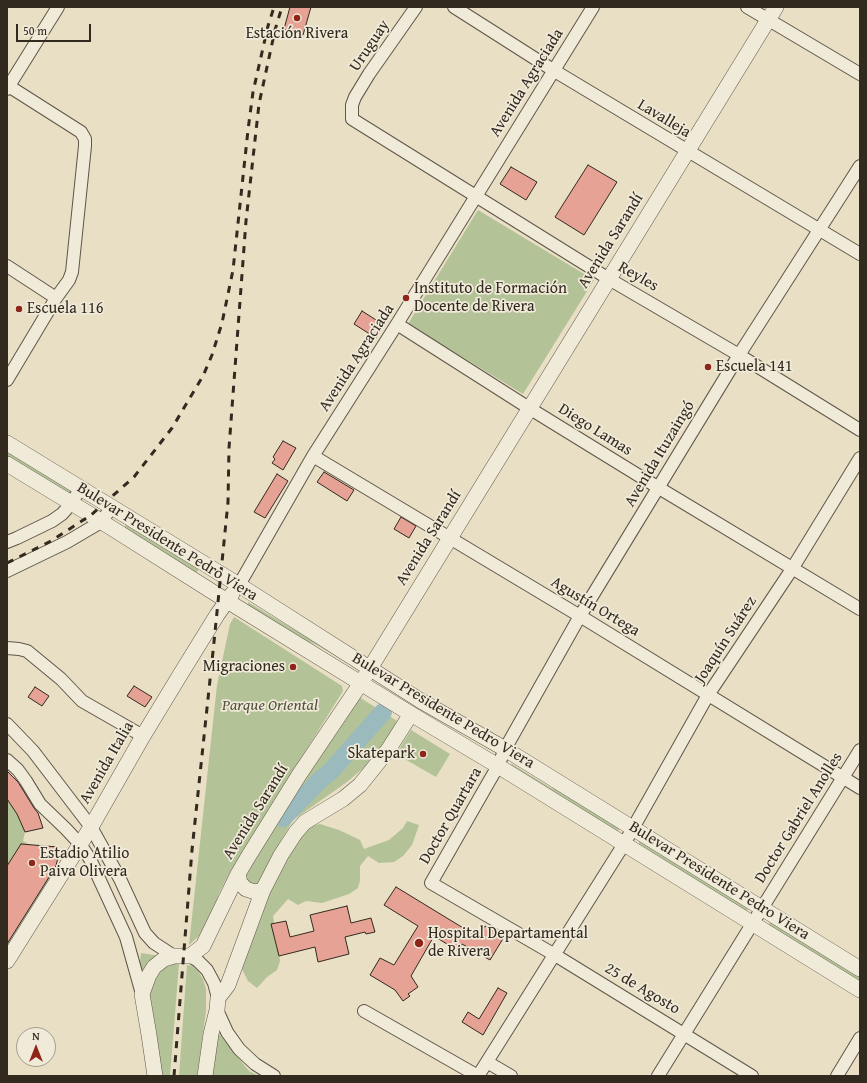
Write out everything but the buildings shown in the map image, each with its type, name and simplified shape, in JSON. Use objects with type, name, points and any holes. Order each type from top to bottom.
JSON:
[{"type":"street","points":[[7,380],[56,298],[69,280],[72,272],[85,139],[81,132],[8,86],[58,7]]},
{"type":"street","name":"Uruguay","points":[[352,105],[369,74],[416,7]]},
{"type":"street","name":"Lavalleja","points":[[454,7],[553,70],[860,254]]},
{"type":"street","name":"Avenida Agraciada","points":[[239,585],[313,456],[398,324],[593,7]]},
{"type":"street","points":[[747,7],[860,74]]},
{"type":"street","name":"Avenida Sarandí","points":[[190,956],[203,946],[238,874],[299,775],[370,668],[776,7]]},
{"type":"street","name":"Reyles","points":[[352,105],[352,119],[609,279],[740,355],[860,430]]},
{"type":"street","name":"Avenida Ituzaingó","points":[[498,766],[505,749],[580,616],[740,355],[860,166]]},
{"type":"street","points":[[7,266],[56,298]]},
{"type":"street","name":"Diego Lamas","points":[[398,324],[529,408],[860,609]]},
{"type":"street","name":"Bulevar Presidente Pedro Viera","points":[[7,443],[239,585],[421,701],[505,749],[860,969]]},
{"type":"street","name":"Agustín Ortega","points":[[313,456],[580,616],[860,788]]},
{"type":"street","name":"Joaquín Suárez","points":[[478,1076],[624,844],[708,695],[792,569],[860,458]]},
{"type":"street","name":"Bulevar Presidente Pedro Viera","points":[[7,464],[860,990]]},
{"type":"street","points":[[7,542],[52,521],[62,514],[71,504],[80,489]]},
{"type":"street","points":[[7,571],[68,542],[101,522],[111,508]]},
{"type":"street","name":"Avenida Italia","points":[[7,961],[91,827],[143,736],[217,615],[239,585]]},
{"type":"street","points":[[7,648],[19,648],[27,651],[61,679],[82,701],[143,736]]},
{"type":"street","points":[[205,1076],[211,1034],[218,1004],[228,984],[263,890],[281,855],[296,832],[305,822],[344,799],[360,785],[388,750],[411,714]]},
{"type":"street","points":[[7,724],[33,751],[91,827],[120,879],[142,926],[154,943],[174,956]]},
{"type":"street","name":"Doctor Gabriel Anolles","points":[[658,1076],[860,750]]},
{"type":"street","points":[[7,760],[18,770],[40,804],[80,844],[90,859],[126,937],[142,994],[150,1035],[155,1076]]},
{"type":"street","name":"Doctor Quartara","points":[[431,883],[498,766]]},
{"type":"street","points":[[238,874],[240,883],[246,889],[255,892],[263,890]]},
{"type":"street","name":"25 de Agosto","points":[[431,883],[555,955],[752,1076]]},
{"type":"street","points":[[126,937],[142,926]]},
{"type":"street","points":[[142,994],[149,975],[164,959],[174,956],[190,956],[198,961],[207,970],[214,983],[218,1004],[227,1032],[239,1049],[255,1064],[274,1076]]},
{"type":"street","points":[[364,1011],[478,1076]]},
{"type":"street","points":[[837,1076],[860,1038]]},
{"type":"street","points":[[487,1062],[511,1076]]},
{"type":"green space","points":[[478,210],[594,280],[523,394],[408,324]]},
{"type":"green space","points":[[7,450],[75,491],[75,496],[7,459]]},
{"type":"green space","points":[[126,524],[198,568],[197,572],[193,572],[124,528]]},
{"type":"green space","points":[[248,602],[296,631],[315,638],[359,670],[317,645],[294,636],[248,607]]},
{"type":"green space","name":"Parque Oriental","points":[[234,617],[342,686],[343,691],[230,872],[220,891],[210,917],[198,937],[189,945],[217,685],[230,624]]},
{"type":"green space","points":[[359,697],[397,721],[382,748],[367,765],[347,782],[293,820],[280,842],[262,882],[256,885],[248,882],[245,875],[277,821]]},
{"type":"green space","name":"Skatepark","points":[[411,730],[450,754],[436,777],[396,754]]},
{"type":"green space","points":[[512,764],[551,788],[570,794],[619,827],[619,830],[617,831],[509,766]]},
{"type":"green space","name":"Estadio Atilio Paiva Olivera","points":[[7,771],[31,799],[36,807],[43,828],[25,832],[23,841],[30,845],[58,847],[55,868],[51,880],[7,950]]},
{"type":"green space","points":[[407,821],[419,825],[412,845],[403,856],[394,862],[379,863],[368,856],[360,866],[360,880],[358,888],[349,894],[322,903],[306,901],[298,905],[288,899],[273,916],[280,961],[277,970],[267,977],[257,988],[248,981],[241,967],[276,878],[293,849],[310,826],[320,824],[339,830],[360,840],[364,849],[389,840],[403,828]]},
{"type":"green space","points":[[641,841],[749,907],[748,910],[746,911],[639,844]]},
{"type":"green space","points":[[771,921],[860,973],[860,984],[769,926]]},
{"type":"green space","points":[[141,953],[160,956],[143,973],[140,962]]},
{"type":"green space","points":[[179,964],[170,1076],[160,1076],[149,1001],[151,984],[159,973],[166,967]]},
{"type":"green space","points":[[187,965],[193,966],[198,971],[203,979],[206,989],[206,1011],[197,1076],[179,1076]]},
{"type":"green space","points":[[216,1030],[249,1071],[259,1076],[209,1076]]},
{"type":"waterway","points":[[283,818],[321,779],[331,771],[383,712]]},
{"type":"railway","points":[[7,563],[51,541],[91,515],[134,477],[172,428],[203,376],[212,355],[222,323],[233,270],[253,92],[268,26],[274,7]]},
{"type":"railway","points":[[174,1076],[192,850],[228,502],[229,448],[246,221],[259,104],[275,30],[282,7]]},
{"type":"place","name":"Estación Rivera","points":[[297,18]]},
{"type":"place","name":"Instituto de Formación Docente de Rivera","points":[[406,298]]},
{"type":"place","name":"Escuela 116","points":[[19,309]]},
{"type":"place","name":"Escuela 141","points":[[708,367]]},
{"type":"place","name":"Migraciones","points":[[293,667]]},
{"type":"place","name":"Skatepark","points":[[423,754]]},
{"type":"place","name":"Estadio Atilio Paiva Olivera","points":[[32,863]]},
{"type":"place","name":"Hospital Departamental de Rivera","points":[[419,943]]}]
